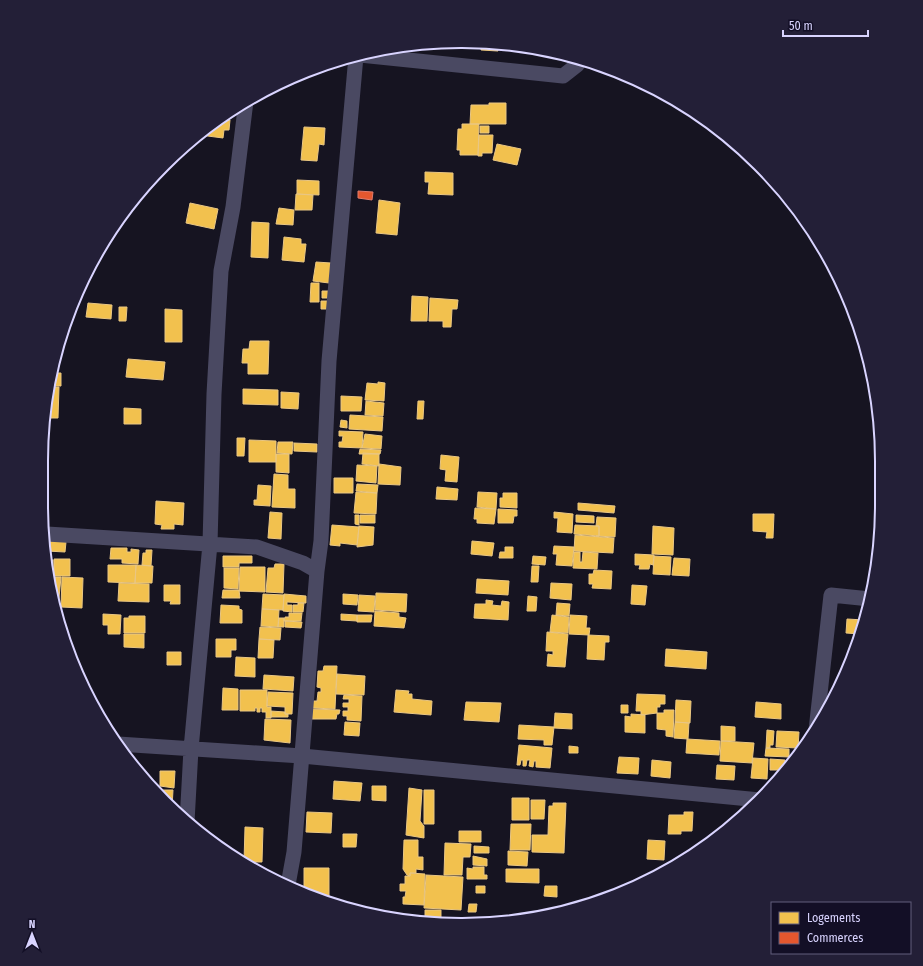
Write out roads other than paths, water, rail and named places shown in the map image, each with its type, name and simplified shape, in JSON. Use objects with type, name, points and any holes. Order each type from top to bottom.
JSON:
[{"type":"street","points":[[375,57],[563,76],[577,65]]},
{"type":"street","points":[[289,880],[294,852],[317,571],[321,541],[329,361],[355,62]]},
{"type":"street","points":[[187,814],[191,749],[210,544],[214,394],[221,271],[233,207],[245,110]]},
{"type":"street","points":[[49,534],[257,547],[303,563],[317,571]]},
{"type":"street","points":[[818,714],[831,595],[864,598]]},
{"type":"street","points":[[125,744],[302,756],[752,799]]}]
